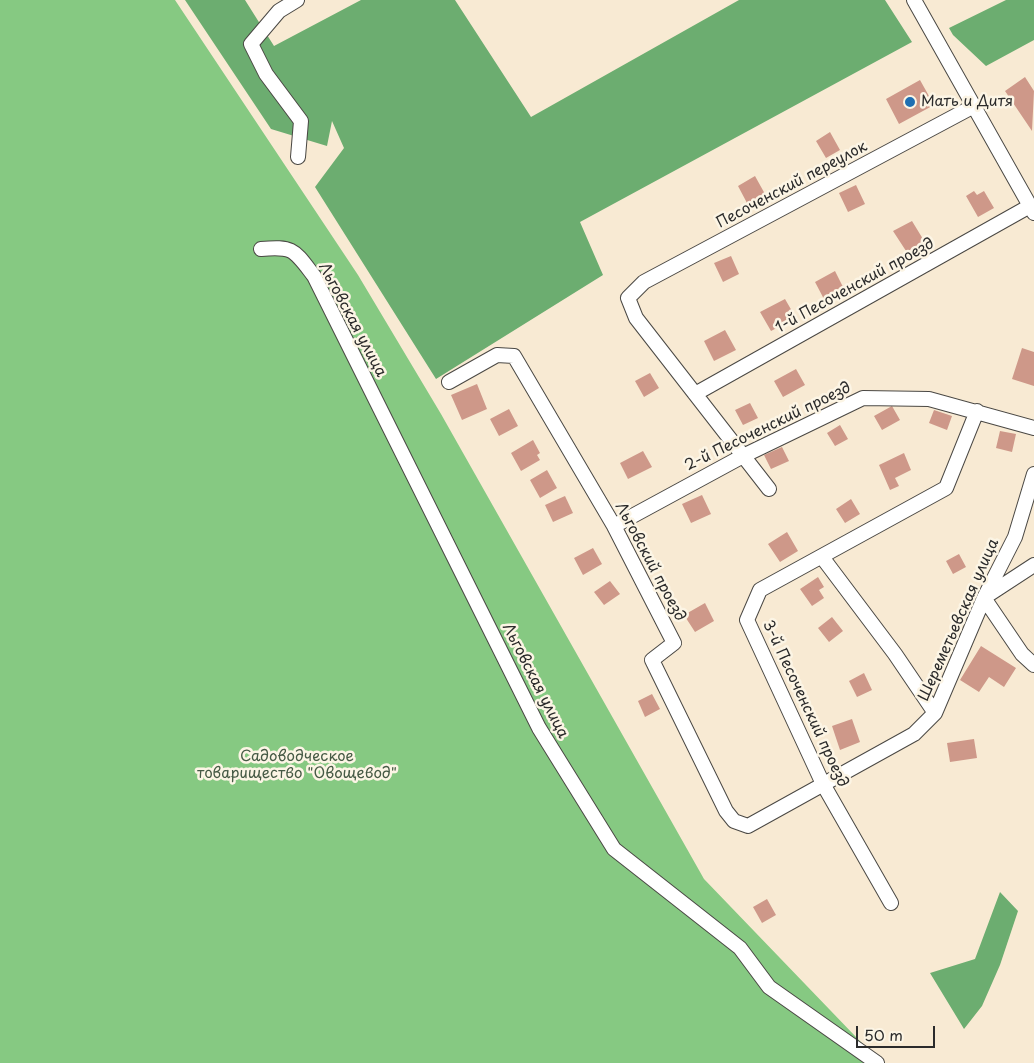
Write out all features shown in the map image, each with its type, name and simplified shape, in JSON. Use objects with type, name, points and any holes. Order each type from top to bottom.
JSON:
[{"type":"street","points":[[298,0],[279,10],[251,44],[266,74],[301,121],[298,157]]},
{"type":"street","points":[[914,0],[1032,210]]},
{"type":"street","name":"Песоченский переулок","points":[[695,394],[636,318],[628,298],[644,282],[974,106]]},
{"type":"street","name":"1-й Песоченский проезд","points":[[695,394],[1032,210]]},
{"type":"street","name":"Льговская улица","points":[[261,249],[285,247],[298,256],[314,276],[539,728],[614,849],[740,948],[769,987],[878,1063]]},
{"type":"street","name":"Льговский проезд","points":[[449,382],[496,355],[514,356],[614,526],[674,643],[652,660],[726,811],[734,821],[748,826]]},
{"type":"street","points":[[695,394],[769,489]]},
{"type":"street","name":"2-й Песоченский проезд","points":[[614,526],[743,456],[863,398],[929,399],[1034,428]]},
{"type":"street","name":"3-й Песоченский проезд","points":[[891,903],[823,784],[747,620],[760,590],[946,488],[977,412]]},
{"type":"street","name":"Шереметьевская улица","points":[[748,826],[914,734],[934,714],[984,598],[1014,537],[1034,474]]},
{"type":"street","points":[[822,557],[895,654],[934,714]]},
{"type":"street","points":[[1034,565],[984,598],[1022,654],[1034,665]]},
{"type":"green space","name":"Садоводческое товарищество \"Овощевод\"","points":[[0,0],[175,0],[358,275],[441,414],[704,879],[881,1063],[0,1063]]},
{"type":"green space","points":[[185,0],[245,0],[274,46],[361,0],[455,0],[531,117],[739,0],[885,0],[912,42],[580,222],[603,275],[436,379],[315,187],[344,148],[332,121],[327,146],[271,129]]},
{"type":"green space","points":[[1006,0],[1034,0],[1034,40],[986,66],[953,35],[949,28]]},
{"type":"green space","points":[[1000,892],[1018,911],[1000,965],[982,1006],[964,1029],[930,973],[975,959]]},
{"type":"building","points":[[1025,77],[1034,91],[1032,131],[1005,91]]},
{"type":"building","name":"Мать и Дитя","points":[[920,80],[934,105],[899,124],[886,99]]},
{"type":"building","points":[[830,132],[840,150],[826,158],[816,141]]},
{"type":"building","points":[[755,176],[765,194],[747,203],[738,186]]},
{"type":"building","points":[[856,185],[865,204],[848,212],[839,193]]},
{"type":"building","points":[[974,191],[977,195],[984,191],[994,208],[978,217],[966,196]]},
{"type":"building","points":[[912,221],[926,244],[908,254],[893,231]]},
{"type":"building","points":[[731,256],[739,274],[723,282],[714,263]]},
{"type":"building","points":[[835,271],[845,291],[825,301],[815,282]]},
{"type":"building","points":[[785,299],[796,318],[771,331],[760,312]]},
{"type":"building","points":[[725,330],[736,350],[714,361],[704,341]]},
{"type":"building","points":[[1022,348],[1034,352],[1034,386],[1012,379]]},
{"type":"building","points":[[796,369],[805,385],[783,397],[774,381]]},
{"type":"building","points":[[650,373],[659,388],[644,397],[635,381]]},
{"type":"building","points":[[477,384],[487,409],[462,420],[451,395]]},
{"type":"building","points":[[750,403],[758,418],[743,425],[735,410]]},
{"type":"building","points":[[892,406],[900,420],[882,430],[874,416]]},
{"type":"building","points":[[509,409],[518,426],[499,436],[490,419]]},
{"type":"building","points":[[934,410],[952,416],[947,430],[929,423]]},
{"type":"building","points":[[840,425],[848,439],[835,446],[827,433]]},
{"type":"building","points":[[1000,431],[1016,434],[1012,452],[996,448]]},
{"type":"building","points":[[533,440],[540,453],[537,455],[540,460],[521,471],[511,453]]},
{"type":"building","points":[[782,447],[789,461],[771,469],[764,455]]},
{"type":"building","points":[[643,451],[652,467],[628,479],[620,463]]},
{"type":"building","points":[[904,453],[911,470],[895,478],[899,486],[890,490],[879,465]]},
{"type":"building","points":[[547,470],[557,488],[540,498],[530,480]]},
{"type":"building","points":[[702,495],[711,514],[691,523],[682,504]]},
{"type":"building","points":[[565,496],[573,513],[553,522],[545,505]]},
{"type":"building","points":[[851,499],[860,514],[845,523],[836,509]]},
{"type":"building","points":[[787,532],[798,551],[780,562],[768,544]]},
{"type":"building","points":[[593,548],[602,564],[583,575],[574,558]]},
{"type":"building","points":[[959,554],[966,567],[953,574],[946,561]]},
{"type":"building","points":[[818,577],[824,587],[819,590],[824,598],[812,606],[800,589]]},
{"type":"building","points":[[610,581],[620,594],[604,605],[594,592]]},
{"type":"building","points":[[705,603],[714,621],[695,632],[684,615]]},
{"type":"building","points":[[832,617],[843,631],[829,642],[818,628]]},
{"type":"building","points":[[981,646],[1016,668],[1004,687],[989,677],[979,692],[960,680]]},
{"type":"building","points":[[864,673],[872,690],[857,697],[849,681]]},
{"type":"building","points":[[652,694],[660,709],[645,717],[638,701]]},
{"type":"building","points":[[852,719],[860,742],[840,750],[832,726]]},
{"type":"building","points":[[974,739],[977,758],[950,762],[947,743]]},
{"type":"building","points":[[767,899],[776,915],[762,923],[753,907]]},
{"type":"place","name":"Мать и Дитя","points":[[910,102]]}]
